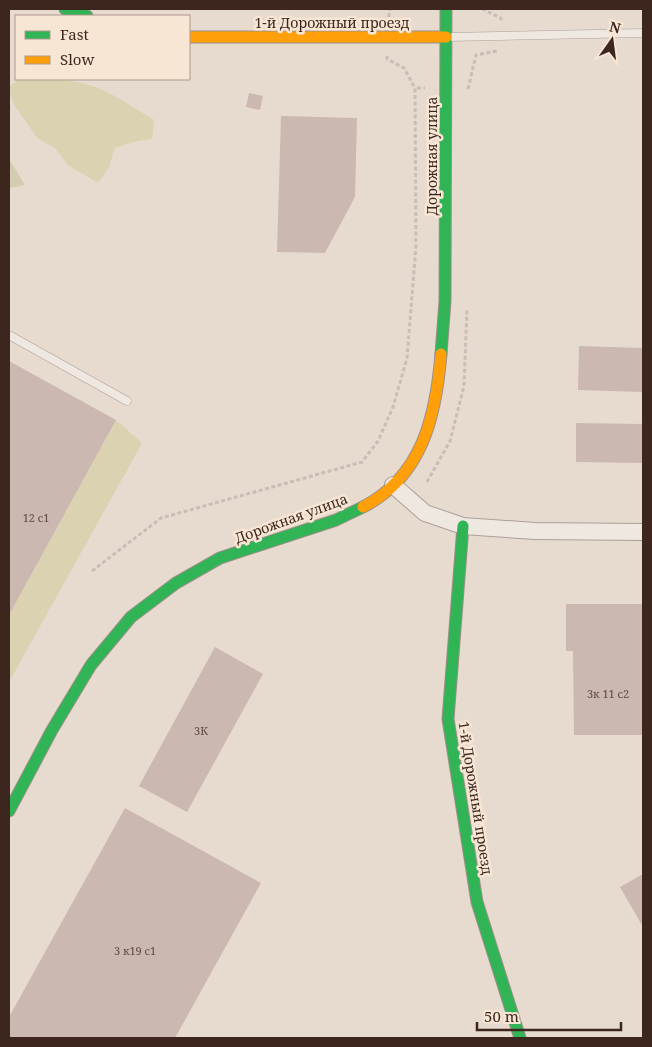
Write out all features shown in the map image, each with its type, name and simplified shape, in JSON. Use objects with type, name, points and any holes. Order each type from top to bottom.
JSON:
[{"type":"main road","points":[[65,9],[84,15]]},
{"type":"main road","name":"Дорожная улица","points":[[9,810],[52,730],[91,665],[131,617],[176,583],[220,558],[336,520],[366,505],[393,485],[412,463],[428,430],[438,385],[445,301],[446,9]]},
{"type":"main road","name":"1-й Дорожный проезд","points":[[190,37],[446,37]]},
{"type":"main road","name":"1-й Дорожный проезд","points":[[463,526],[448,719],[477,902],[520,1038]]},
{"type":"street","points":[[393,485],[425,513],[463,526],[536,531],[643,532]]},
{"type":"lane","points":[[446,37],[643,33]]},
{"type":"lane","points":[[9,335],[127,400]]},
{"type":"path","points":[[92,571],[161,518],[362,462],[378,441],[393,407],[407,358],[416,246],[415,88],[404,68],[387,60]]},
{"type":"path","points":[[415,88],[468,88]]},
{"type":"shaded area","points":[[18,80],[60,80],[85,84],[103,90],[154,120],[152,139],[133,142],[115,148],[109,167],[98,183],[68,165],[55,148],[38,139],[15,106],[9,92],[9,87]]},
{"type":"shaded area","points":[[9,159],[25,185],[9,188]]},
{"type":"shaded area","points":[[116,420],[142,443],[9,682],[9,615]]},
{"type":"building","points":[[249,93],[263,96],[260,110],[246,107]]},
{"type":"building","points":[[281,116],[357,118],[355,197],[325,253],[277,252]]},
{"type":"building","points":[[579,346],[643,348],[643,392],[578,390]]},
{"type":"building","points":[[9,361],[116,420],[9,615]]},
{"type":"building","points":[[576,423],[643,424],[643,463],[576,462]]},
{"type":"building","points":[[566,604],[643,604],[643,735],[574,735],[573,651],[566,651]]},
{"type":"building","points":[[215,647],[263,674],[187,812],[139,786]]},
{"type":"building","points":[[125,808],[261,883],[175,1038],[9,1038],[9,1017]]},
{"type":"building","points":[[643,874],[643,927],[620,887]]},
{"type":"traffic: fast","points":[[65,9],[84,15]]},
{"type":"traffic: fast","points":[[441,354],[445,301],[446,9]]},
{"type":"traffic: fast","points":[[9,811],[52,730],[91,665],[131,617],[176,583],[220,558],[336,520],[363,507]]},
{"type":"traffic: fast","points":[[463,526],[448,719],[477,902],[520,1038]]},
{"type":"traffic: slow","points":[[190,37],[446,37]]},
{"type":"traffic: slow","points":[[363,507],[383,494],[400,479],[413,461],[423,442],[435,399],[441,354]]}]
